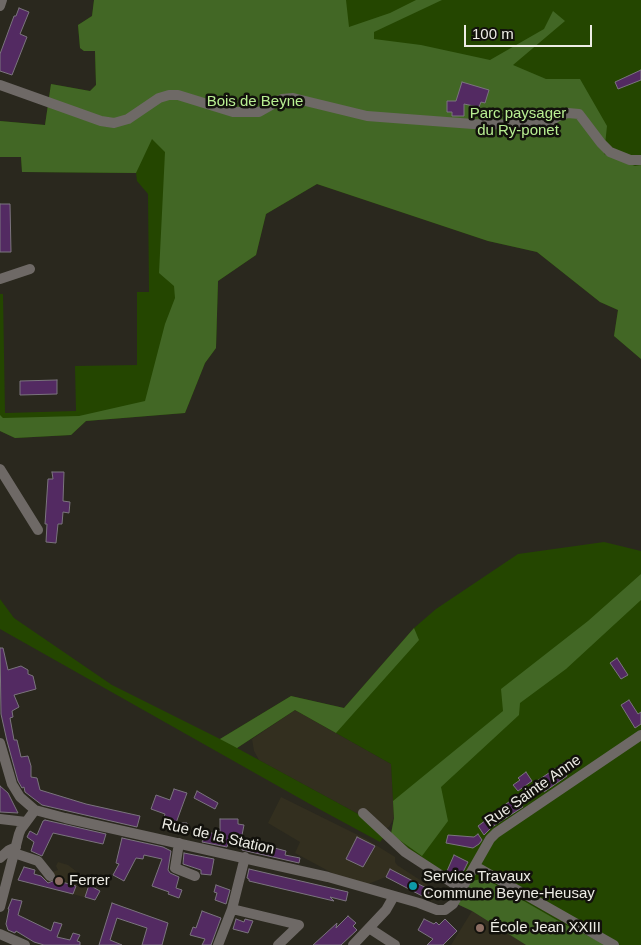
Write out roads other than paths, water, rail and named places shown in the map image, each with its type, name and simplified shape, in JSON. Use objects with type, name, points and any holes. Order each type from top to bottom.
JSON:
[{"type":"street","points":[[0,6],[2,0]]},
{"type":"street","points":[[0,85],[101,121],[114,123],[128,119],[159,98],[169,95],[178,95],[233,112],[259,112],[282,99],[293,98],[367,116],[473,124],[534,125],[549,122],[568,113],[579,114],[610,152],[630,160],[641,160]]},
{"type":"street","points":[[0,279],[30,268]]},
{"type":"street","points":[[0,469],[38,530]]},
{"type":"street","name":"Rue Sainte Anne","points":[[462,889],[490,839],[496,833],[641,735]]},
{"type":"street","points":[[0,742],[12,784],[20,797],[35,810],[21,829],[0,907]]},
{"type":"street","name":"Rue de la Station","points":[[35,810],[328,877],[437,910],[445,910],[454,904],[462,889]]},
{"type":"street","points":[[363,813],[404,852],[462,889]]},
{"type":"street","points":[[0,819],[26,822]]},
{"type":"street","points":[[179,844],[175,868],[195,876]]},
{"type":"street","points":[[0,858],[9,850],[15,850],[38,861],[50,876]]},
{"type":"street","points":[[218,945],[232,909],[245,857]]},
{"type":"street","points":[[475,866],[614,945]]},
{"type":"street","points":[[352,945],[386,910],[394,896]]},
{"type":"street","points":[[232,909],[299,925],[278,945]]},
{"type":"street","points":[[369,928],[395,945]]},
{"type":"street","points":[[0,934],[25,945]]},
{"type":"place","name":"Ferrer","points":[[59,881]]},
{"type":"place","name":"Service Travaux Commune Beyne-Heusay","points":[[413,886]]},
{"type":"place","name":"École Jean XXIII","points":[[480,928]]},
{"type":"park label","name":"Bois de Beyne","points":[[255,102]]},
{"type":"park label","name":"Parc paysager du Ry-ponet","points":[[518,122]]}]
